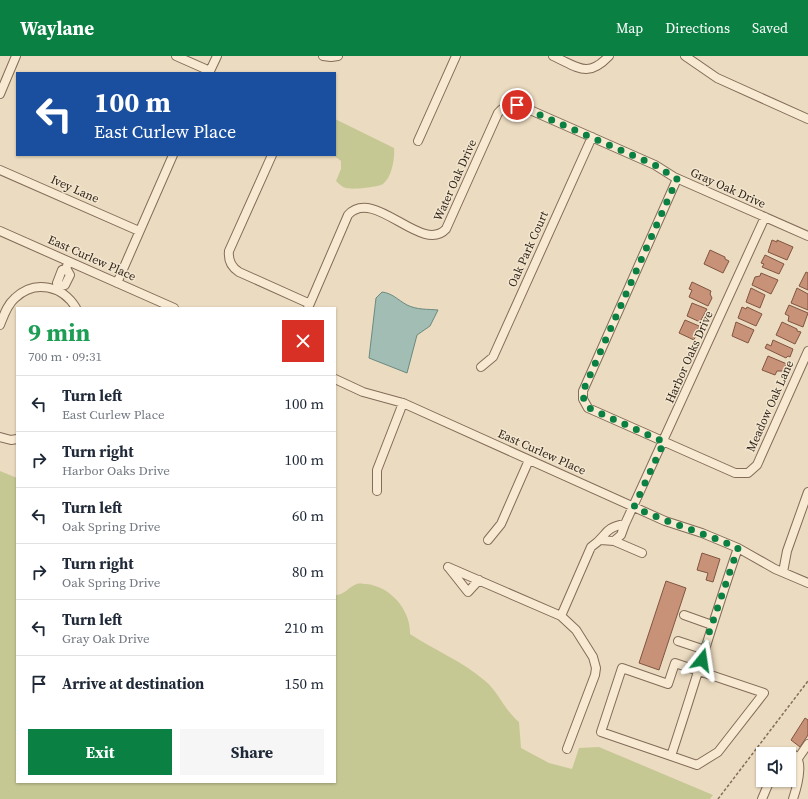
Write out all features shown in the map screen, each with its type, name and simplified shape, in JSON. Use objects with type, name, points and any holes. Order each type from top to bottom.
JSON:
[{"type":"street","points":[[0,94],[16,56]]},
{"type":"street","points":[[176,56],[210,72],[217,56]]},
{"type":"street","points":[[323,56],[338,56]]},
{"type":"street","points":[[418,141],[456,56]]},
{"type":"street","points":[[553,56],[580,68],[589,70],[601,65],[609,56]]},
{"type":"street","points":[[685,56],[717,78],[808,118]]},
{"type":"street","name":"Gray Oak Drive","points":[[507,106],[521,106],[655,165],[677,179],[808,236]]},
{"type":"street","name":"Water Oak Drive","points":[[308,306],[348,215],[356,208],[369,207],[431,236],[442,233],[446,229],[496,116],[507,106]]},
{"type":"street","name":"Oak Park Court","points":[[481,367],[493,358],[592,137]]},
{"type":"street","points":[[117,283],[173,156]]},
{"type":"street","points":[[272,156],[230,251],[229,260],[232,267],[239,272],[308,306]]},
{"type":"street","name":"Ivey Lane","points":[[0,170],[139,231]]},
{"type":"street","name":"Meadow Oak Lane","points":[[677,179],[583,391],[583,399],[588,408],[735,473],[750,471],[757,465],[808,351]]},
{"type":"street","name":"Harbor Oaks Drive","points":[[614,541],[621,535],[765,217]]},
{"type":"street","name":"East Curlew Place","points":[[0,231],[68,265],[117,283],[172,307]]},
{"type":"street","points":[[68,265],[62,270],[57,279],[57,283],[59,288],[75,307]]},
{"type":"street","points":[[0,325],[10,303],[25,291],[44,287],[59,288]]},
{"type":"street","name":"East Curlew Place","points":[[336,380],[363,392],[403,404],[670,523],[702,533],[738,548],[808,584]]},
{"type":"street","points":[[377,491],[377,470],[403,404]]},
{"type":"street","points":[[0,437],[11,440],[16,439]]},
{"type":"street","points":[[488,540],[501,524],[529,460]]},
{"type":"street","points":[[783,572],[787,551],[808,492]]},
{"type":"street","points":[[561,616],[592,547],[601,540],[604,533],[610,528],[625,524]]},
{"type":"street","points":[[601,540],[614,541],[642,553]]},
{"type":"street","points":[[671,756],[738,548]]},
{"type":"street","points":[[479,580],[561,616],[576,630],[593,657],[596,668],[595,675],[567,750]]},
{"type":"street","points":[[684,616],[712,625]]},
{"type":"street","points":[[678,641],[705,650]]},
{"type":"street","points":[[676,662],[764,693],[718,752],[697,765],[671,756],[600,732],[622,668],[668,684],[676,662]]},
{"type":"street","points":[[799,757],[808,744]]},
{"type":"street","points":[[793,799],[805,766],[799,757],[796,756]]},
{"type":"street","points":[[762,799],[767,787]]},
{"type":"path","points":[[718,799],[808,681]]},
{"type":"green space","points":[[336,119],[394,148],[394,157],[389,177],[381,185],[349,189],[343,187],[336,181],[341,169],[341,161],[334,156],[336,156]]},
{"type":"green space","points":[[0,471],[16,478],[16,783],[336,783],[336,595],[341,594],[354,585],[366,584],[383,589],[391,594],[403,608],[407,616],[410,634],[467,667],[489,685],[498,695],[509,712],[519,722],[521,748],[549,763],[572,769],[579,748],[599,747],[713,795],[710,799],[0,799]]},
{"type":"shaded area","points":[[382,292],[392,295],[411,307],[438,310],[430,326],[417,335],[407,373],[369,358],[376,298]]},
{"type":"building","points":[[772,240],[777,242],[777,240],[793,247],[787,260],[768,252]]},
{"type":"building","points":[[710,250],[725,257],[725,259],[729,261],[723,273],[704,264]]},
{"type":"building","points":[[765,255],[784,264],[779,274],[762,267],[764,264],[761,263]]},
{"type":"building","points":[[806,272],[808,273],[808,290],[799,286]]},
{"type":"building","points":[[761,273],[778,280],[771,294],[752,285],[755,277],[760,276]]},
{"type":"building","points":[[692,282],[711,291],[710,294],[712,298],[708,306],[689,297],[692,290],[689,289]]},
{"type":"building","points":[[751,288],[765,295],[760,308],[746,302]]},
{"type":"building","points":[[797,288],[808,294],[808,310],[791,303]]},
{"type":"building","points":[[692,303],[707,309],[700,322],[687,316]]},
{"type":"building","points":[[789,305],[808,313],[803,327],[788,321],[789,316],[785,314]]},
{"type":"building","points":[[742,307],[746,309],[747,307],[762,314],[756,326],[738,318]]},
{"type":"building","points":[[685,320],[699,326],[694,340],[679,333]]},
{"type":"building","points":[[736,322],[754,330],[748,343],[732,336]]},
{"type":"building","points":[[782,322],[801,332],[795,344],[776,335]]},
{"type":"building","points":[[773,340],[793,349],[790,357],[788,356],[786,358],[765,348],[767,344],[771,346]]},
{"type":"building","points":[[768,356],[787,364],[783,371],[777,371],[775,375],[762,370]]},
{"type":"building","points":[[702,553],[720,559],[713,582],[706,580],[708,573],[697,570]]},
{"type":"building","points":[[666,581],[686,588],[659,670],[639,663]]},
{"type":"building","points":[[805,718],[808,720],[808,735],[800,747],[791,740]]},
{"type":"route","points":[[517,105],[655,165],[677,179],[583,391],[583,399],[588,408],[664,442],[634,507],[670,523],[702,533],[738,548],[709,633],[702,660]]}]
